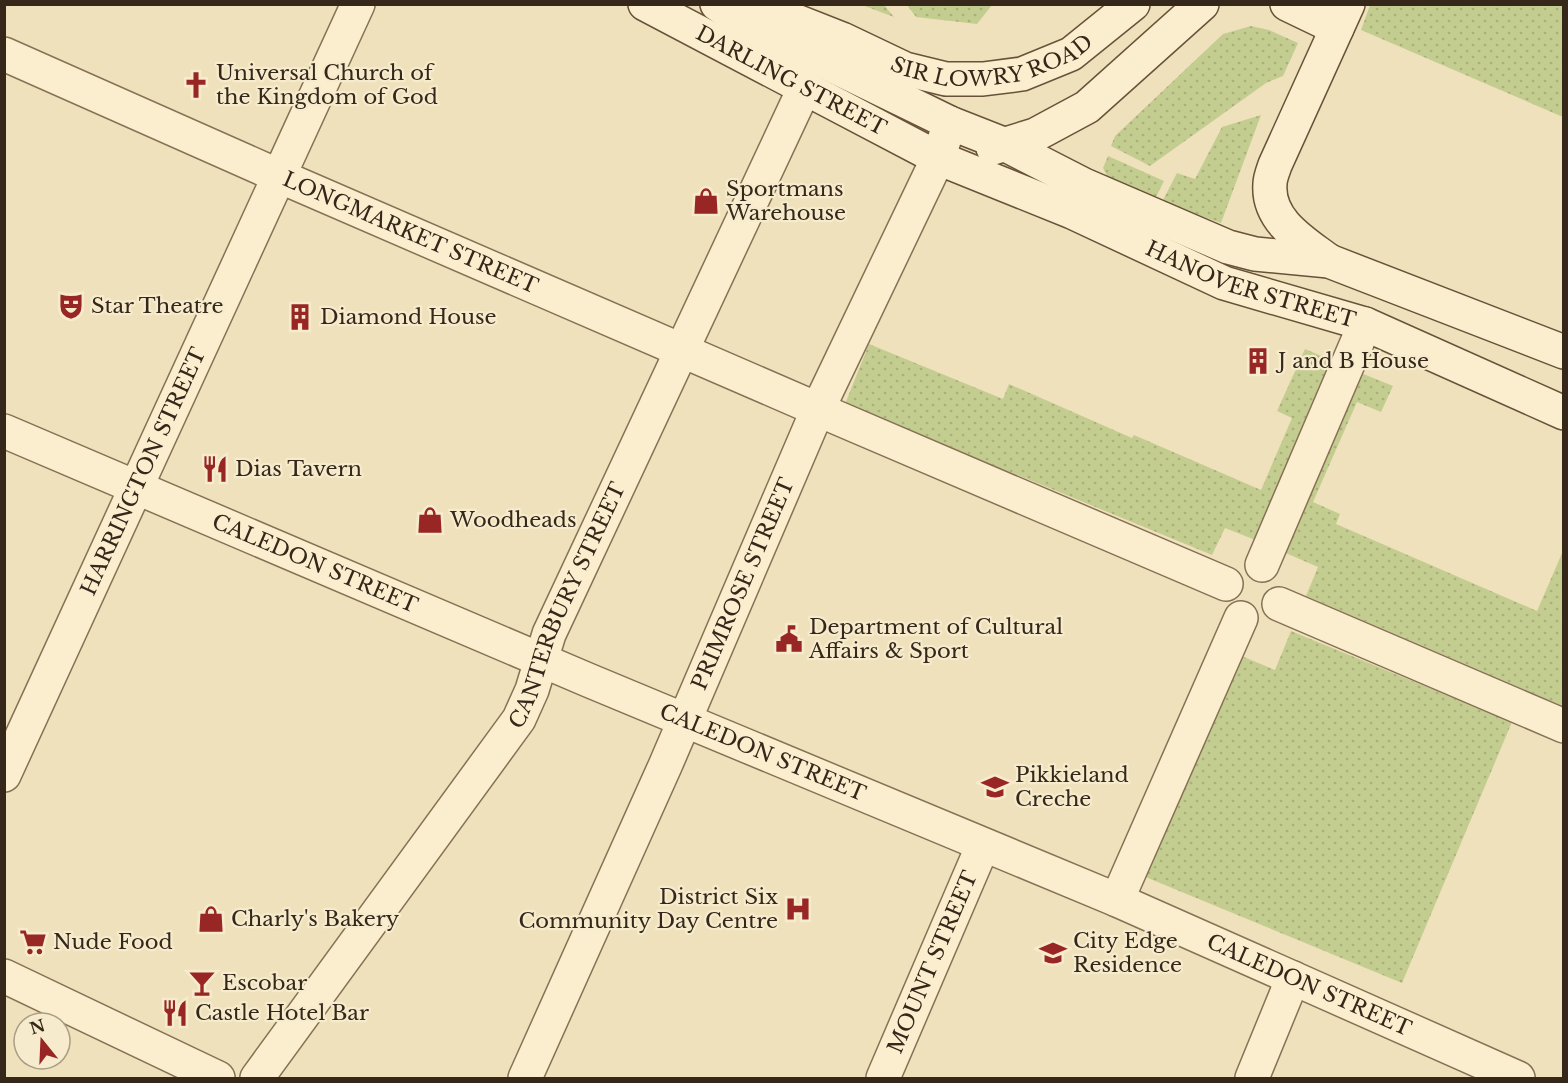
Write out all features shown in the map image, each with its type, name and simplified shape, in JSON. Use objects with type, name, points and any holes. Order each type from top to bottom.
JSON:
[{"type":"street","name":"HARRINGTON STREET","points":[[4,775],[358,4]]},
{"type":"street","name":"DARLING STREET","points":[[645,4],[938,158]]},
{"type":"street","name":"HANOVER STREET","points":[[717,4],[745,23],[950,123],[1006,145],[1084,185],[1228,247],[1255,254],[1329,261],[1563,352]]},
{"type":"street","name":"SIR LOWRY ROAD","points":[[753,4],[842,39],[905,69],[946,79],[983,79],[1022,74],[1071,54],[1133,4]]},
{"type":"street","points":[[938,158],[1006,145],[1035,135],[1087,107],[1202,4]]},
{"type":"street","points":[[1287,4],[1342,16],[1269,183],[1271,201],[1289,231],[1329,261]]},
{"type":"street","name":"LONGMARKET STREET","points":[[4,54],[681,351],[1226,584]]},
{"type":"street","name":"CANTERBURY STREET","points":[[257,1078],[519,719],[543,659],[549,634],[804,89]]},
{"type":"street","name":"PRIMROSE STREET","points":[[525,1078],[686,720],[818,409],[938,158],[950,123]]},
{"type":"street","name":"HANOVER STREET","points":[[938,158],[1072,212],[1224,283],[1365,324],[1563,413]]},
{"type":"street","points":[[1262,565],[1365,324]]},
{"type":"street","name":"CALEDON STREET","points":[[4,431],[1117,900],[1518,1078]]},
{"type":"street","points":[[1246,564],[1262,565],[1275,574],[1278,581],[1281,589],[1278,604],[1268,616],[1255,620],[1241,618],[1231,609],[1225,597],[1226,584],[1232,572],[1246,564]]},
{"type":"street","points":[[1278,604],[1563,726]]},
{"type":"street","points":[[1117,900],[1241,618]]},
{"type":"street","name":"MOUNT STREET","points":[[883,1078],[983,845]]},
{"type":"street","points":[[4,976],[218,1078]]},
{"type":"street","points":[[1252,1078],[1293,978]]},
{"type":"green space","points":[[862,5],[884,5],[894,17]]},
{"type":"green space","points":[[907,5],[992,5],[977,24],[916,17]]},
{"type":"green space","points":[[1370,5],[1563,5],[1563,117],[1361,30]]},
{"type":"green space","points":[[1251,26],[1269,30],[1298,43],[1283,76],[1266,83],[1150,166],[1111,146],[1115,136],[1223,34]]},
{"type":"green space","points":[[1261,115],[1221,223],[1162,202],[1177,173],[1195,179],[1222,127]]},
{"type":"green space","points":[[1108,156],[1164,181],[1156,197],[1108,178],[1103,168]]},
{"type":"green space","points":[[869,344],[1003,399],[1009,384],[1132,438],[1134,435],[1261,490],[1292,418],[1277,411],[1305,349],[1333,361],[1258,541],[1225,528],[1212,555],[845,404]]},
{"type":"green space","points":[[1361,373],[1393,386],[1381,412],[1357,402],[1313,502],[1340,514],[1336,524],[1537,611],[1563,551],[1563,706],[1306,596],[1318,567],[1281,551]]},
{"type":"green space","points":[[1291,631],[1512,722],[1402,983],[1143,876],[1237,654],[1275,670]]},
{"type":"place","name":"Universal Church of the Kingdom of God","points":[[196,85]]},
{"type":"place","name":"Sportmans Warehouse","points":[[706,201]]},
{"type":"place","name":"Star Theatre","points":[[71,306]]},
{"type":"place","name":"Diamond House","points":[[300,317]]},
{"type":"place","name":"J and B House","points":[[1258,361]]},
{"type":"place","name":"Dias Tavern","points":[[215,469]]},
{"type":"place","name":"Woodheads","points":[[430,520]]},
{"type":"place","name":"Department of Cultural Affairs & Sport","points":[[789,639]]},
{"type":"place","name":"Pikkieland Creche","points":[[995,787]]},
{"type":"place","name":"District Six Community Day Centre","points":[[798,909]]},
{"type":"place","name":"Charly's Bakery","points":[[211,919]]},
{"type":"place","name":"Nude Food","points":[[33,942]]},
{"type":"place","name":"City Edge Residence","points":[[1053,953]]},
{"type":"place","name":"Escobar","points":[[202,983]]},
{"type":"place","name":"Castle Hotel Bar","points":[[175,1013]]}]
